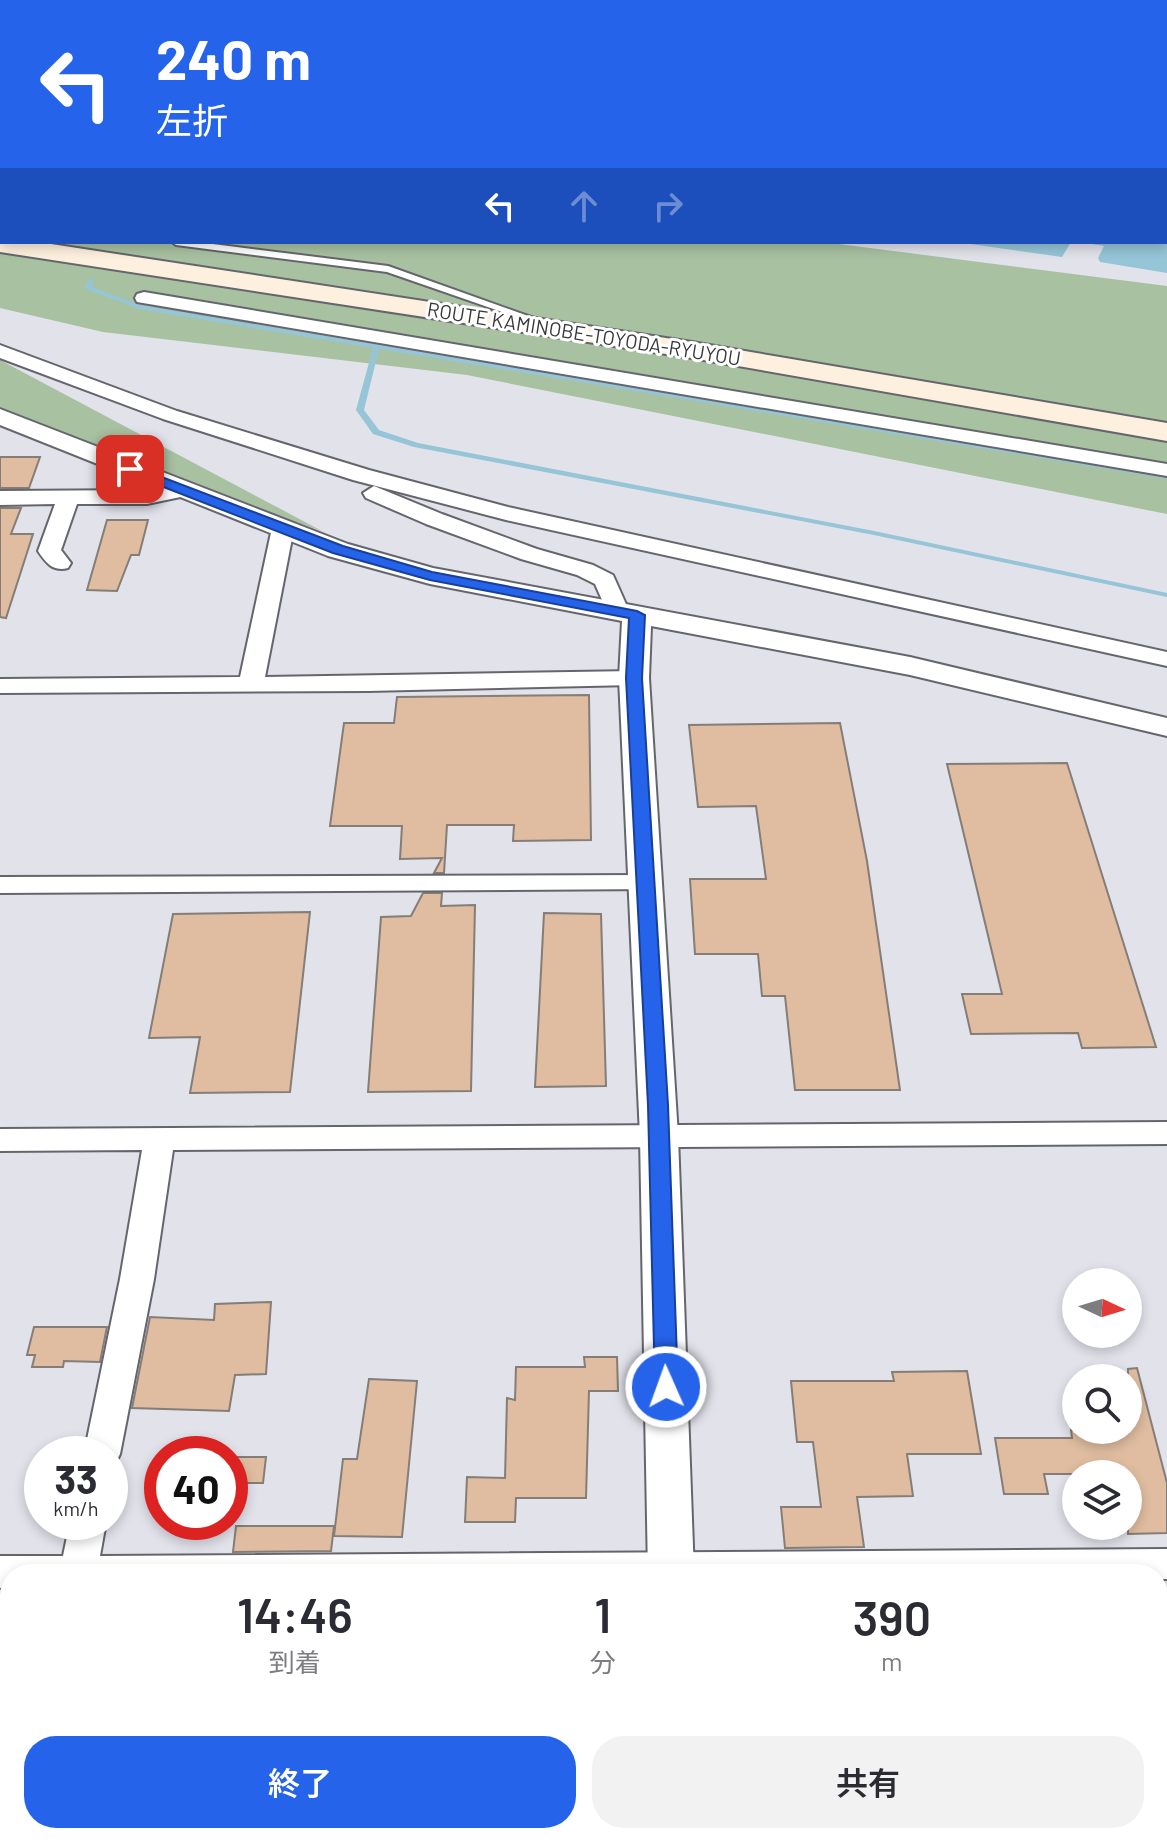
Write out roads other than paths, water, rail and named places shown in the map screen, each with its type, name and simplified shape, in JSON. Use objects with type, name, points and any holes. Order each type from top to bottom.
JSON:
[{"type":"main road","name":"ROUTE KAMINOBE-TOYODA-RYUYOU","points":[[0,244],[566,331],[1167,432]]},
{"type":"street","points":[[144,298],[1167,470]]},
{"type":"street","points":[[0,351],[170,415],[329,466],[506,513],[1167,659]]},
{"type":"street","points":[[0,416],[338,550],[430,576],[910,666],[1167,727]]},
{"type":"street","points":[[329,466],[368,491],[434,519],[529,554],[585,570],[605,580],[627,613],[647,883],[659,1136],[671,1564]]},
{"type":"street","points":[[0,498],[147,497],[182,490]]},
{"type":"street","points":[[60,563],[49,551],[68,498]]},
{"type":"street","points":[[251,684],[283,528]]},
{"type":"street","points":[[0,686],[634,678]]},
{"type":"street","points":[[0,885],[647,883]]},
{"type":"street","points":[[0,1140],[1167,1133]]},
{"type":"street","points":[[106,1436],[137,1279],[159,1139]]},
{"type":"street","points":[[80,1564],[84,1540]]},
{"type":"lane","points":[[192,244],[388,269],[566,331]]},
{"type":"water","points":[[970,244],[1070,244],[1062,257]]},
{"type":"water","points":[[1092,244],[1167,244],[1167,273],[1100,262],[1098,258],[1104,246]]},
{"type":"waterway","points":[[91,280],[88,288],[139,307],[376,346]]},
{"type":"waterway","points":[[376,346],[1167,477]]},
{"type":"waterway","points":[[376,346],[360,410],[376,432],[417,445],[874,533],[1167,595]]}]
